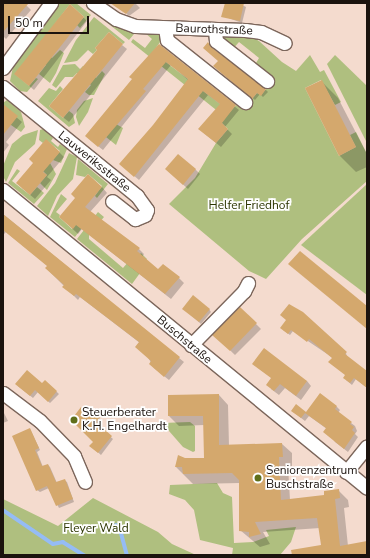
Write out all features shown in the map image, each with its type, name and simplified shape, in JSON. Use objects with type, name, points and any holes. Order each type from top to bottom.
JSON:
[{"type":"street","name":"Baurothstraße","points":[[93,3],[124,23],[165,28],[261,32],[285,43]]},
{"type":"street","points":[[3,68],[46,5]]},
{"type":"street","name":"Baurothstraße","points":[[165,28],[167,40],[245,102]]},
{"type":"street","points":[[215,30],[216,41],[267,81]]},
{"type":"street","name":"Lauweriksstraße","points":[[3,86],[147,207],[145,215],[141,218],[130,217],[112,201]]},
{"type":"street","name":"Buschstraße","points":[[3,190],[367,488]]},
{"type":"street","points":[[191,345],[244,291],[248,284]]},
{"type":"street","points":[[3,393],[40,421],[58,442],[74,456],[85,482]]},
{"type":"street","points":[[346,472],[367,446]]},
{"type":"green space","points":[[58,3],[76,3],[91,15],[80,28],[77,25],[84,17],[70,4],[38,46],[52,58],[60,50],[64,53],[56,73],[50,83],[39,74],[46,65],[32,53],[15,74],[29,86],[36,78],[38,79],[27,92],[20,91],[10,81],[13,67],[11,65]]},
{"type":"green space","points":[[82,3],[108,21],[134,34],[129,40]]},
{"type":"green space","points":[[94,17],[125,42],[123,44],[109,32],[95,48],[97,50],[93,54],[88,50],[77,61],[64,63],[76,40]]},
{"type":"green space","name":"Helfer Friedhof","points":[[144,32],[159,33],[163,38],[153,52],[230,112],[236,105],[243,110],[257,93],[261,95],[274,80],[256,63],[259,58],[239,42],[232,50],[222,41],[222,35],[248,35],[259,41],[282,62],[296,71],[310,55],[320,72],[324,70],[341,102],[335,105],[321,80],[305,88],[339,156],[356,147],[350,135],[356,132],[367,154],[367,181],[302,239],[266,279],[249,271],[169,204],[195,178],[216,143],[228,129],[221,122],[225,117],[131,42],[133,39],[145,48],[152,39]]},
{"type":"green space","points":[[335,55],[367,86],[367,143],[327,64]]},
{"type":"green space","points":[[75,64],[80,69],[83,66],[96,78],[102,71],[105,74],[94,95],[89,95],[85,92],[91,85],[77,73],[73,77],[65,77],[56,88],[52,85],[63,65]]},
{"type":"green space","points":[[60,86],[63,89],[49,106],[63,118],[69,111],[73,114],[75,123],[69,127],[38,101],[49,88],[56,91]]},
{"type":"green space","points":[[93,98],[88,112],[79,126],[76,117],[77,110],[84,101]]},
{"type":"green space","points":[[7,100],[21,112],[25,127],[21,132],[11,125],[3,103]]},
{"type":"green space","points":[[116,124],[123,128],[116,145],[106,137]]},
{"type":"green space","points":[[43,129],[53,138],[51,141],[58,147],[60,144],[67,149],[61,163],[53,160],[60,151],[46,140],[43,143],[39,140],[40,130]]},
{"type":"green space","points":[[38,130],[35,144],[15,162],[6,182],[3,176],[3,166],[12,144],[23,135]]},
{"type":"green space","points":[[69,153],[77,157],[73,179],[57,196],[48,216],[37,206],[55,183]]},
{"type":"green space","points":[[78,159],[108,184],[97,198],[95,196],[102,186],[88,174],[85,177],[76,175]]},
{"type":"green space","points":[[50,163],[56,174],[47,190],[40,183],[47,175],[43,171]]},
{"type":"green space","points":[[17,169],[20,171],[12,181],[30,195],[37,187],[44,193],[34,204],[8,183]]},
{"type":"green space","points":[[367,184],[367,295],[301,245]]},
{"type":"green space","points":[[61,194],[67,199],[56,212],[60,215],[59,217],[72,229],[79,221],[84,225],[75,237],[50,217]]},
{"type":"green space","points":[[98,212],[104,217],[89,235],[89,239],[123,268],[129,261],[133,263],[141,253],[147,259],[137,271],[140,273],[132,284],[77,239]]},
{"type":"green space","points":[[190,422],[195,426],[195,451],[193,452],[183,447],[162,423]]},
{"type":"green space","points":[[217,483],[223,493],[232,497],[234,543],[253,542],[269,536],[266,530],[296,527],[291,542],[280,555],[232,555],[233,548],[200,540],[194,510],[185,500],[169,494],[170,485]]},
{"type":"green space","name":"Fleyer Wald","points":[[93,498],[158,532],[172,544],[196,555],[3,555],[3,499],[58,526]]},
{"type":"building","points":[[3,3],[29,3],[3,32]]},
{"type":"building","points":[[110,3],[135,3],[126,14]]},
{"type":"building","points":[[225,3],[244,3],[240,21],[221,17]]},
{"type":"building","points":[[70,4],[84,17],[29,86],[14,74]]},
{"type":"building","points":[[109,32],[123,44],[63,118],[49,106],[97,50],[95,48]]},
{"type":"building","points":[[208,42],[211,47],[266,89],[261,96],[257,93],[252,99],[213,66],[218,61],[203,48]]},
{"type":"building","points":[[159,44],[236,105],[222,123],[228,129],[216,143],[198,129],[220,104],[203,91],[134,177],[119,164],[153,125],[188,79],[166,62],[143,89],[146,91],[98,147],[85,136],[132,79],[129,77]]},
{"type":"building","points":[[322,80],[356,147],[339,156],[305,88]]},
{"type":"building","points":[[3,104],[18,116],[3,135]]},
{"type":"building","points":[[46,139],[60,152],[43,172],[47,175],[30,195],[16,183],[33,163],[29,159]]},
{"type":"building","points":[[178,154],[196,169],[183,185],[165,169]]},
{"type":"building","points":[[88,174],[102,187],[85,207],[140,248],[137,251],[158,269],[163,264],[180,277],[165,294],[76,225],[73,229],[59,217],[75,198],[71,194]]},
{"type":"building","points":[[3,214],[180,357],[164,377],[149,364],[151,361],[135,347],[139,342],[76,294],[74,296],[62,287],[64,285],[45,268],[47,266],[3,230]]},
{"type":"building","points":[[300,251],[367,306],[367,329],[288,264]]},
{"type":"building","points":[[193,295],[210,309],[199,322],[182,309]]},
{"type":"building","points":[[289,304],[303,312],[347,352],[345,354],[367,371],[367,388],[354,378],[350,383],[343,378],[345,375],[328,362],[332,358],[309,339],[307,342],[291,330],[288,334],[280,328],[286,320],[280,315]]},
{"type":"building","points":[[240,307],[257,323],[230,351],[212,335]]},
{"type":"building","points":[[264,348],[307,381],[296,396],[280,384],[274,391],[266,385],[271,378],[252,364]]},
{"type":"building","points":[[27,370],[42,383],[45,380],[57,391],[48,402],[35,390],[30,396],[15,384]]},
{"type":"building","points":[[320,393],[337,406],[335,409],[352,422],[350,424],[354,427],[352,430],[355,433],[344,449],[323,432],[326,428],[305,413],[301,418],[291,411],[296,404],[306,412]]},
{"type":"building","name":"Seniorenzentrum Buschstraße","points":[[219,394],[219,445],[282,443],[283,457],[279,457],[281,500],[324,495],[324,491],[339,489],[340,498],[335,499],[340,546],[367,541],[367,555],[292,555],[291,550],[321,545],[317,518],[255,522],[261,534],[249,537],[249,532],[239,531],[239,480],[232,473],[183,474],[182,467],[175,467],[178,455],[185,458],[204,458],[203,416],[168,416],[168,395]]},
{"type":"building","points":[[81,407],[84,410],[87,407],[100,417],[96,422],[112,436],[98,453],[89,446],[93,442],[71,420]]},
{"type":"building","points":[[30,428],[39,448],[35,450],[42,466],[48,464],[56,482],[65,479],[73,499],[56,506],[47,486],[36,491],[12,436]]},
{"type":"waterway","points":[[3,510],[53,544],[63,542],[84,555]]},
{"type":"waterway","points":[[116,525],[120,528],[127,555]]},
{"type":"place","name":"Steuerberater K.H. Engelhardt","points":[[74,420]]},
{"type":"place","name":"Seniorenzentrum Buschstraße","points":[[258,478]]}]
